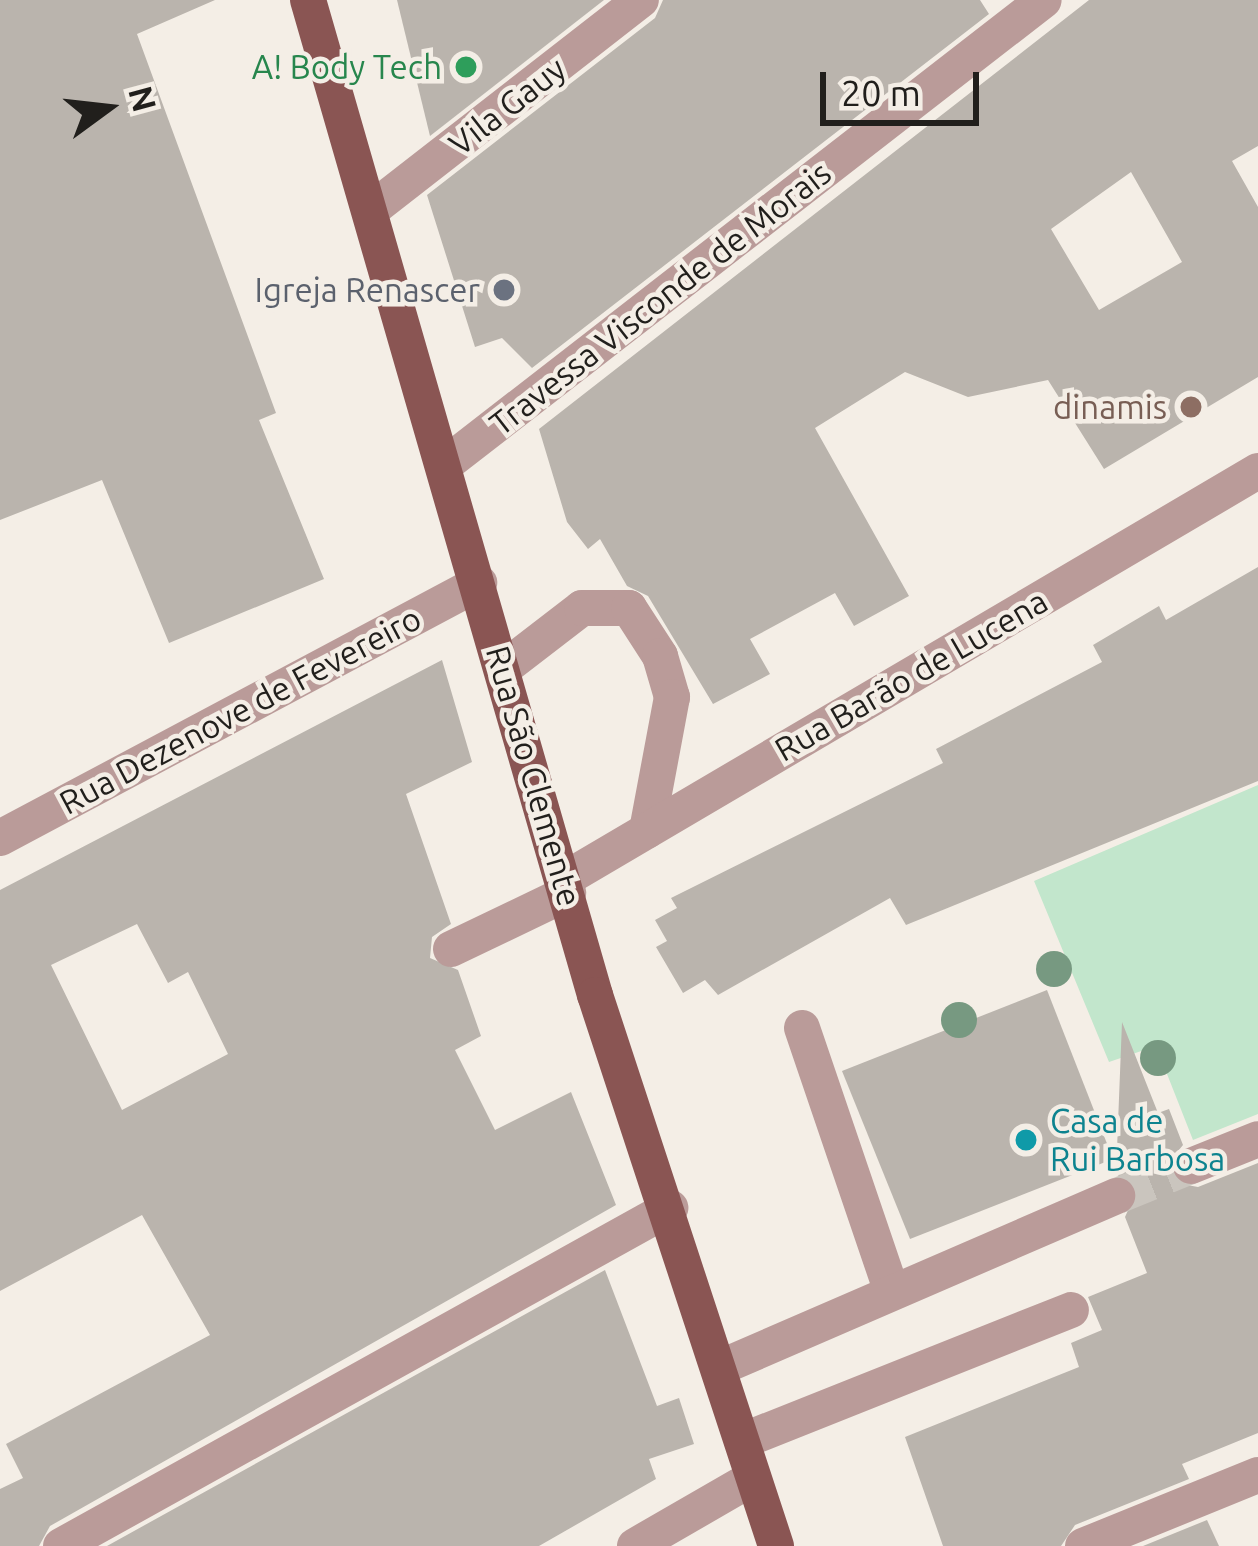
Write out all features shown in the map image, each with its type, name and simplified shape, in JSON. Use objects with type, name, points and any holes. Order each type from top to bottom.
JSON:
[{"type":"main road","name":"Rua São Clemente","points":[[308,0],[567,886],[776,1546]]},
{"type":"street","name":"Vila Gauy","points":[[371,210],[641,0]]},
{"type":"street","name":"Travessa Visconde de Morais","points":[[447,463],[1044,0]]},
{"type":"street","name":"Rua Barão de Lucena","points":[[451,949],[567,886],[647,831],[1258,471]]},
{"type":"street","name":"Rua Dezenove de Fevereiro","points":[[0,838],[479,583]]},
{"type":"street","points":[[504,668],[582,608],[629,608],[672,697],[647,831]]},
{"type":"street","points":[[802,1028],[892,1292]]},
{"type":"street","points":[[1191,1166],[1258,1139]]},
{"type":"street","points":[[719,1368],[1117,1196]]},
{"type":"street","points":[[61,1546],[670,1208]]},
{"type":"street","points":[[742,1441],[1071,1310]]},
{"type":"street","points":[[1083,1546],[1258,1475]]},
{"type":"street","points":[[635,1546],[753,1478]]},
{"type":"street","points":[[1145,1546],[1184,1530]]},
{"type":"green space","points":[[1258,785],[1258,1114],[1193,1140],[1156,1046],[1109,1062],[1034,881]]},
{"type":"building","points":[[0,0],[215,0],[137,34],[276,413],[259,420],[324,579],[169,643],[102,480],[0,520]]},
{"type":"building","name":"A! Body Tech","points":[[397,0],[604,0],[430,136]]},
{"type":"building","points":[[663,0],[980,0],[989,14],[532,368],[502,338],[475,347],[427,195],[655,18]]},
{"type":"building","points":[[1089,0],[1258,0],[1258,146],[1232,161],[1258,207],[1258,377],[1104,469],[1048,380],[968,397],[905,372],[815,428],[909,596],[854,626],[835,593],[750,639],[770,674],[713,704],[648,596],[627,586],[600,539],[588,549],[567,522],[539,429]],"holes":[[[1131,172],[1182,262],[1099,310],[1051,229]]]},
{"type":"building","points":[[1258,567],[1258,781],[906,925],[890,898],[718,995],[705,980],[683,993],[656,947],[667,941],[655,920],[677,908],[671,898],[943,763],[936,749],[1102,662],[1093,645],[1159,606],[1166,620]]},
{"type":"building","points":[[442,660],[472,762],[406,794],[451,924],[432,937],[430,958],[458,970],[481,1036],[455,1050],[495,1130],[571,1092],[616,1205],[50,1526],[39,1546],[0,1546],[0,1489],[23,1478],[6,1444],[210,1335],[142,1215],[0,1291],[0,890]],"holes":[[[137,924],[168,983],[188,972],[228,1054],[122,1110],[51,965]]]},
{"type":"building","name":"Casa de Rui Barbosa","points":[[1047,990],[1113,1159],[910,1239],[842,1071]]},
{"type":"building","points":[[1122,1022],[1158,1113],[1169,1109],[1183,1145],[1169,1162],[1176,1183],[1198,1187],[1258,1163],[1258,1433],[1182,1464],[1189,1479],[1075,1525],[1061,1546],[943,1546],[905,1437],[1079,1367],[1071,1343],[1102,1330],[1088,1297],[1147,1273],[1125,1217],[1138,1188],[1116,1174]]},
{"type":"building","points":[[605,1270],[657,1406],[679,1398],[694,1444],[649,1459],[656,1479],[539,1546],[107,1546]]},
{"type":"building","points":[[1207,1520],[1219,1546],[1143,1546]]},
{"type":"tunnel","points":[[1117,1196],[1191,1166]]},
{"type":"place","name":"A! Body Tech","points":[[466,67]]},
{"type":"place","name":"Igreja Renascer","points":[[504,290]]},
{"type":"place","name":"dinamis","points":[[1191,407]]},
{"type":"place","name":"Casa de Rui Barbosa","points":[[1026,1140]]}]
